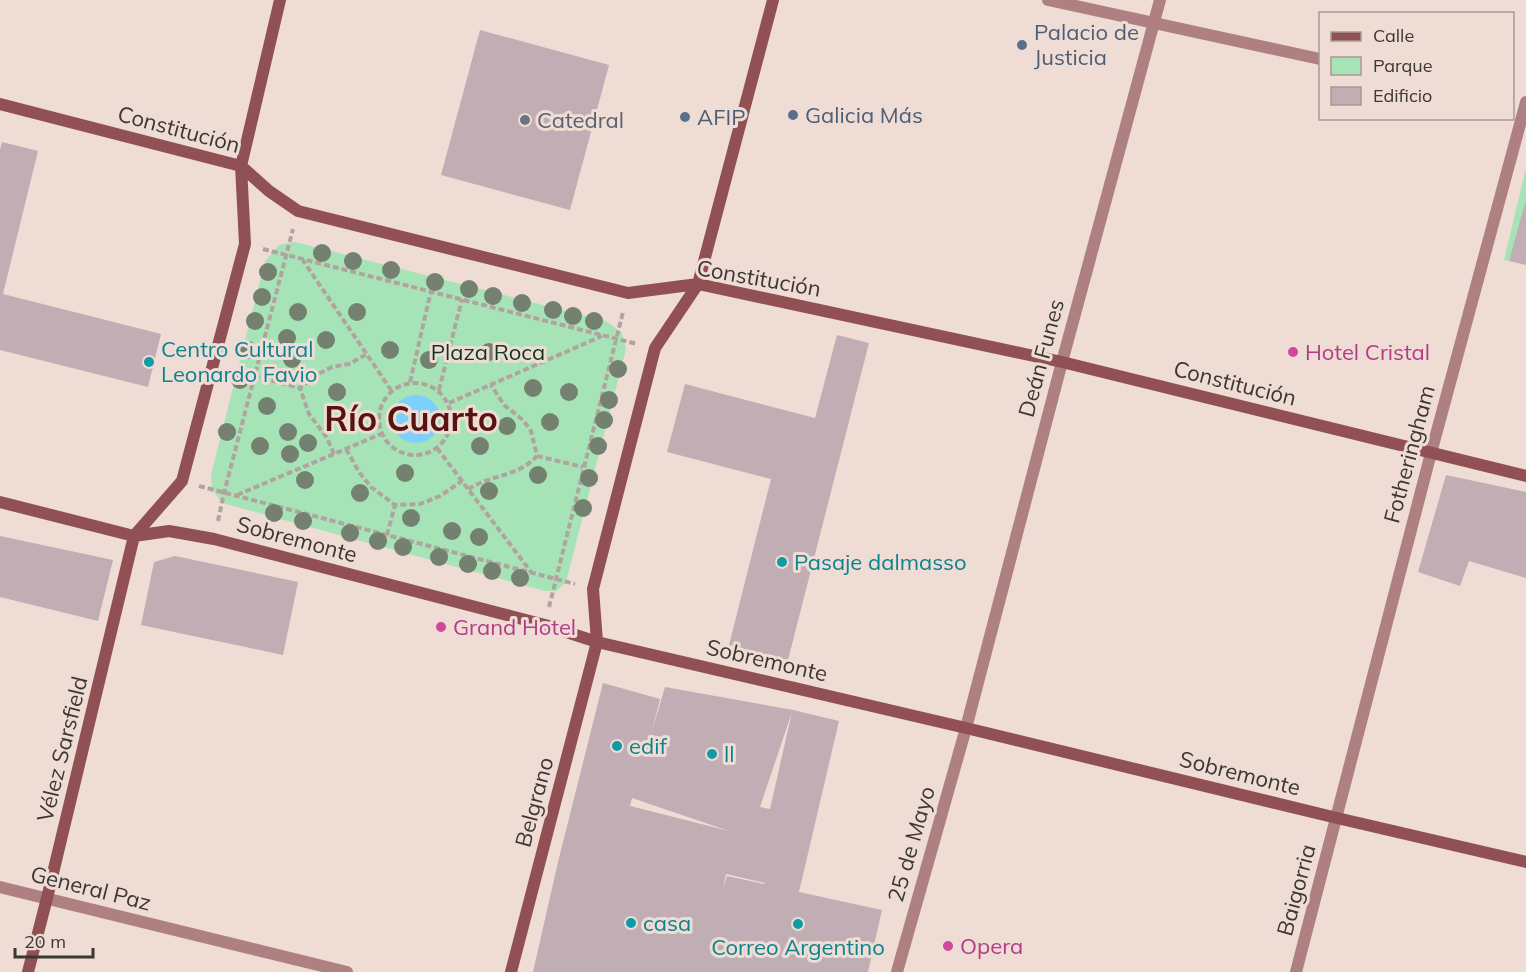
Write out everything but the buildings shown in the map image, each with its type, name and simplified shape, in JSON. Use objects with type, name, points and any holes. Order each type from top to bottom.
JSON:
[{"type":"main road","points":[[134,536],[182,481],[245,244],[241,166],[280,0]]},
{"type":"main road","name":"Belgrano","points":[[511,972],[597,642],[593,589],[655,348],[698,284],[773,0]]},
{"type":"main road","name":"Constitución","points":[[0,104],[241,166],[269,191],[298,211],[628,294],[698,284],[1062,362],[1526,476]]},
{"type":"main road","name":"Sobremonte","points":[[0,502],[134,536],[169,531],[214,539],[545,625],[597,642],[1526,862]]},
{"type":"main road","name":"Vélez Sarsfield","points":[[28,972],[134,536]]},
{"type":"street","points":[[1048,0],[1319,59]]},
{"type":"street","name":"Deán Funes","points":[[966,728],[1160,0]]},
{"type":"street","name":"Fotheringham","points":[[1337,818],[1431,453],[1526,103]]},
{"type":"street","name":"25 de Mayo","points":[[897,972],[966,728]]},
{"type":"street","name":"Baigorria","points":[[1296,972],[1337,818]]},
{"type":"street","name":"General Paz","points":[[0,887],[347,972]]},
{"type":"path","points":[[214,539],[298,211]]},
{"type":"path","points":[[245,244],[655,348]]},
{"type":"path","points":[[302,258],[391,390]]},
{"type":"path","points":[[410,382],[431,291]]},
{"type":"path","points":[[545,625],[628,294]]},
{"type":"path","points":[[439,390],[462,299]]},
{"type":"path","points":[[449,404],[603,335]]},
{"type":"path","points":[[300,388],[318,374],[332,367],[349,364],[367,354]]},
{"type":"path","points":[[254,376],[300,388]]},
{"type":"path","points":[[410,382],[424,383],[439,390],[449,404],[452,420],[448,436],[437,448],[422,455],[406,454],[392,447],[381,434],[378,418],[382,402],[391,390],[410,382]]},
{"type":"path","points":[[491,385],[504,405],[523,420],[531,430],[537,456]]},
{"type":"path","points":[[300,388],[309,414],[327,438],[334,454]]},
{"type":"path","points":[[236,496],[381,434]]},
{"type":"path","points":[[346,448],[359,472],[371,487],[395,506],[420,504],[440,496],[462,481]]},
{"type":"path","points":[[437,448],[531,572]]},
{"type":"path","points":[[537,456],[583,467]]},
{"type":"path","points":[[468,489],[483,481],[515,472],[530,464],[537,456]]},
{"type":"path","points":[[182,481],[593,589]]},
{"type":"path","points":[[387,535],[395,506]]},
{"type":"green space","points":[[1526,168],[1526,264],[1504,260]]},
{"type":"green space","name":"Plaza Roca","points":[[295,242],[606,321],[622,333],[626,349],[566,582],[557,591],[545,591],[222,503],[212,489],[211,475],[265,261],[279,245]]},
{"type":"water","points":[[416,395],[433,402],[440,419],[433,436],[416,443],[399,436],[392,419],[399,402]]},
{"type":"place","name":"Palacio de Justicia","points":[[1022,45]]},
{"type":"place","name":"Galicia Más","points":[[793,115]]},
{"type":"place","name":"AFIP","points":[[685,117]]},
{"type":"place","name":"Catedral","points":[[525,120]]},
{"type":"place","name":"Hotel Cristal","points":[[1293,352]]},
{"type":"place","name":"Centro Cultural Leonardo Favio","points":[[149,362]]},
{"type":"place","name":"Pasaje dalmasso","points":[[782,562]]},
{"type":"place","name":"Grand Hotel","points":[[441,627]]},
{"type":"place","name":"edif","points":[[617,746]]},
{"type":"place","name":"ll","points":[[712,754]]},
{"type":"place","name":"casa","points":[[631,923]]},
{"type":"place","name":"Correo Argentino","points":[[798,924]]},
{"type":"place","name":"Opera","points":[[948,946]]},
{"type":"district","name":"Río Cuarto","points":[[411,419]]}]
